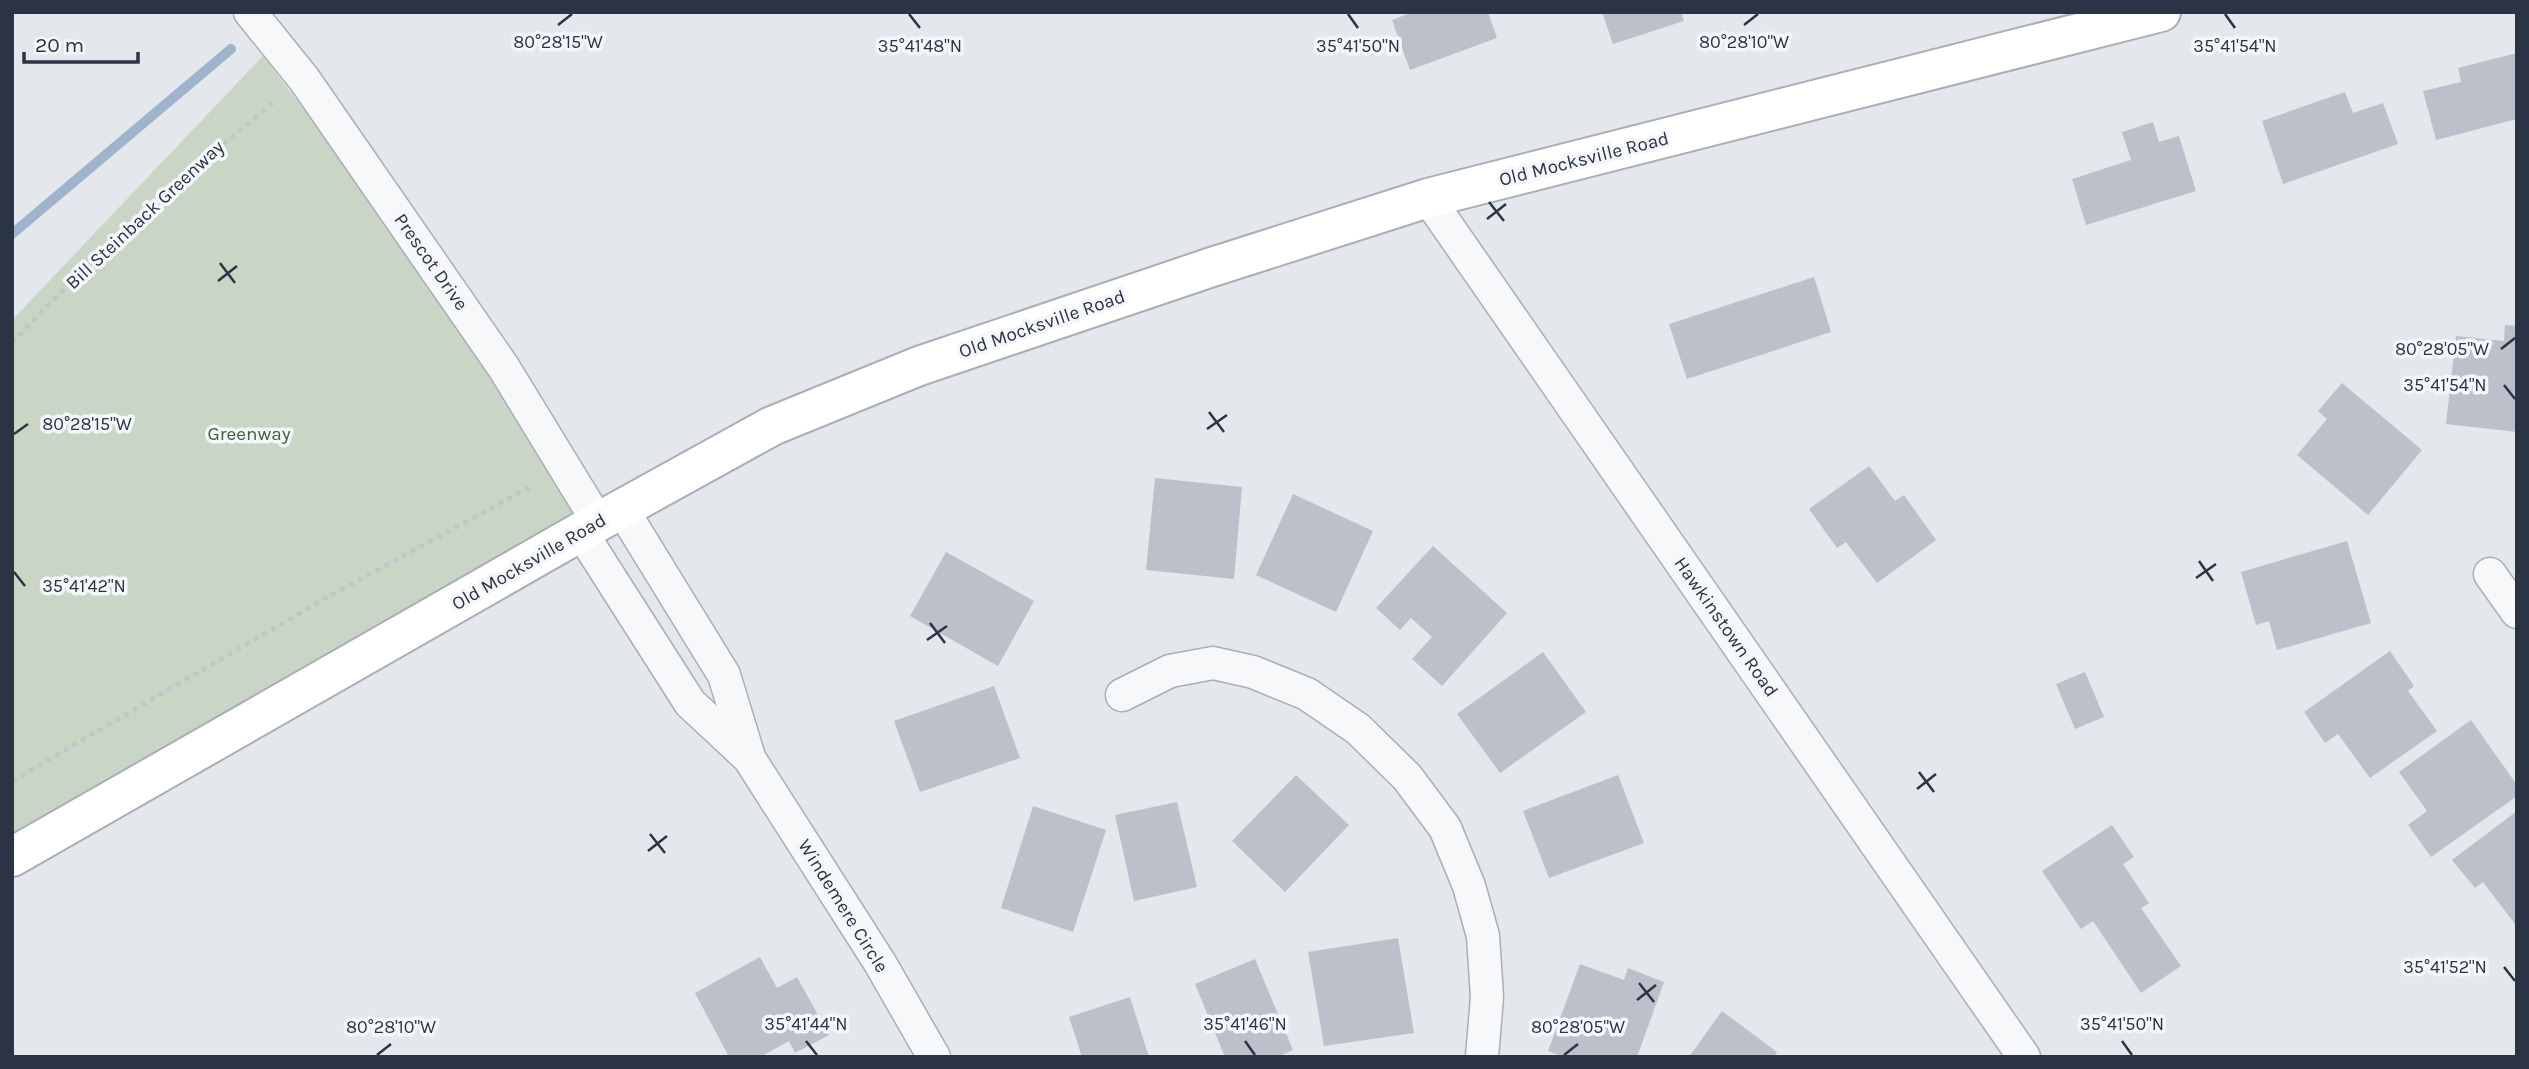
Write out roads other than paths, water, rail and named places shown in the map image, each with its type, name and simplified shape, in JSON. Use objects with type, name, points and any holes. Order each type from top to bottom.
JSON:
[{"type":"street","name":"Prescot Drive","points":[[250,12],[304,79],[504,368],[600,521]]},
{"type":"street","name":"Old Mocksville Road","points":[[12,857],[600,521],[772,426],[919,366],[1209,268],[1428,198],[2161,12]]},
{"type":"street","name":"Hawkinstown Road","points":[[1428,198],[2024,1057]]},
{"type":"street","name":"Windemere Circle","points":[[600,521],[690,702],[749,758],[880,963],[934,1057]]},
{"type":"street","name":"Windemere Circle","points":[[600,521],[724,675],[749,758]]},
{"type":"street","points":[[2490,574],[2517,612]]},
{"type":"street","points":[[1122,695],[1170,671],[1213,663],[1253,672],[1307,694],[1358,729],[1407,777],[1445,828],[1469,886],[1483,936],[1487,997],[1482,1057]]},
{"type":"waterway","points":[[12,234],[231,49]]},
{"type":"park label","name":"Greenway","points":[[249,434]]}]
